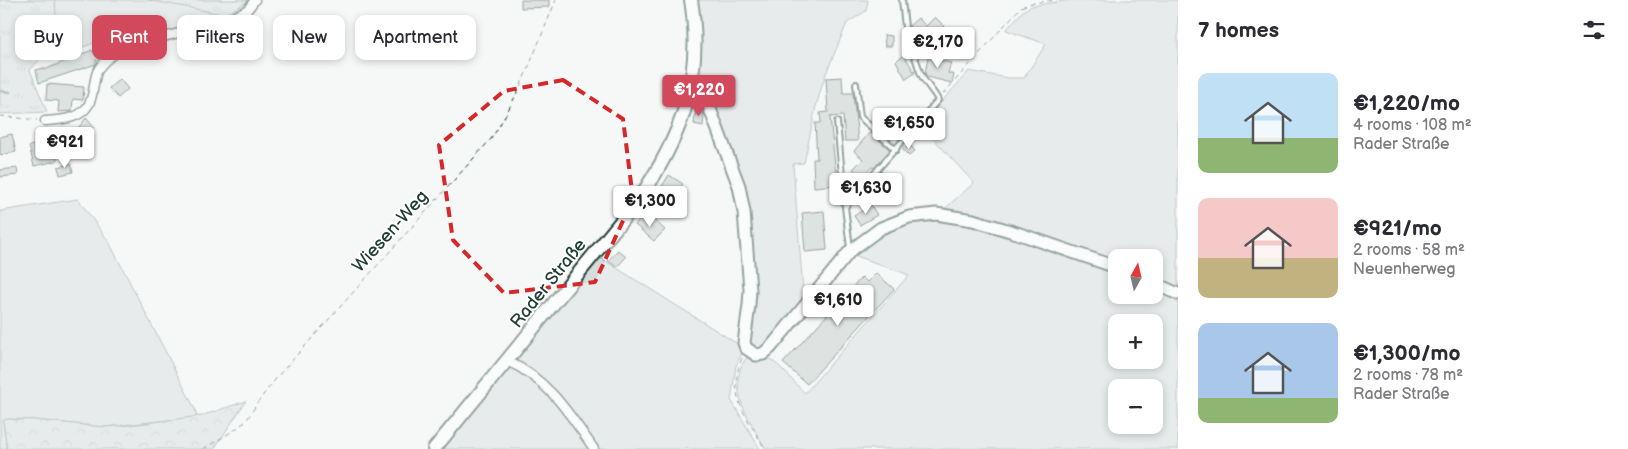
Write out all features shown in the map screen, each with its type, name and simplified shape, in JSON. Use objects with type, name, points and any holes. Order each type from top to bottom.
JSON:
[{"type":"main road","name":"Rader Straße","points":[[434,449],[637,202],[657,172],[683,118],[692,74],[694,42],[691,0]]},
{"type":"street","points":[[45,121],[67,120],[84,110],[91,100],[97,72],[111,56],[126,47],[228,20],[248,8],[255,0]]},
{"type":"street","points":[[692,74],[707,101],[741,195],[750,276],[750,305],[744,342],[746,348],[756,355],[767,351],[850,250],[869,236],[910,217],[936,214],[950,215],[982,223],[1108,264]]},
{"type":"street","points":[[1163,287],[1178,294]]},
{"type":"street","points":[[507,361],[535,376],[549,389],[594,449]]},
{"type":"lane","points":[[845,207],[938,100],[920,72],[905,27],[902,0]]},
{"type":"lane","points":[[856,84],[860,117],[896,150]]},
{"type":"lane","points":[[837,122],[850,250]]},
{"type":"path","name":"Wiesen-Weg","points":[[203,449],[246,421],[278,376],[491,139],[509,112],[525,78],[556,0]]},
{"type":"path","points":[[938,100],[1020,7],[1057,0]]},
{"type":"path","points":[[0,116],[45,121]]},
{"type":"path","points":[[746,348],[737,371],[736,388],[739,406],[764,449]]},
{"type":"highlighted area","points":[[563,80],[623,119],[633,199],[595,282],[504,293],[453,240],[439,145],[504,91]]},
{"type":"green space","points":[[0,0],[254,0],[247,9],[236,15],[177,15],[177,32],[167,35],[167,15],[92,15],[92,44],[82,47],[82,15],[15,15],[15,31]]},
{"type":"green space","points":[[0,0],[55,0],[56,15],[15,15],[15,60],[39,60],[30,70],[47,112],[0,114]]},
{"type":"green space","points":[[148,0],[249,0],[232,11],[222,14]]},
{"type":"green space","points":[[692,0],[868,0],[866,11],[847,23],[825,76],[816,106],[804,163],[793,164],[804,303],[763,354],[747,347],[745,212],[694,72]]},
{"type":"green space","points":[[1070,0],[1178,0],[1178,292],[1163,285],[1163,249],[1108,249],[1108,263],[941,212],[974,183],[921,125],[969,71],[1008,78],[1024,78],[1046,44],[1006,30],[1023,11],[1031,6]]},
{"type":"green space","points":[[78,199],[109,242],[195,409],[197,417],[105,427],[7,419],[3,421],[7,449],[0,449],[0,211]]},
{"type":"green space","points":[[950,217],[1108,266],[1108,304],[1163,304],[1163,290],[1178,297],[1178,449],[766,449],[744,410],[738,388],[741,367],[747,357],[767,358],[777,364],[805,393],[909,275],[854,255],[859,248],[896,224]]},
{"type":"green space","points":[[596,255],[744,348],[736,366],[731,400],[760,449],[436,449]]},
{"type":"green space","points":[[246,401],[214,449],[7,449],[3,421],[7,419],[34,420],[105,427],[130,425],[201,416]]},
{"type":"building","points":[[521,0],[549,0],[549,7],[521,8]]},
{"type":"building","points":[[935,17],[944,26],[925,44],[923,42],[921,44],[914,37],[917,34],[909,26],[918,18],[926,26]]},
{"type":"building","points":[[884,35],[892,36],[892,46],[885,46]]},
{"type":"building","points":[[92,50],[92,60],[96,60],[96,64],[39,83],[36,70],[44,68],[44,70],[68,60],[82,60],[82,54]]},
{"type":"building","points":[[929,53],[939,55],[937,60],[951,63],[948,73],[954,75],[952,83],[927,77],[925,73]]},
{"type":"building","points":[[904,55],[915,73],[906,79],[896,61]]},
{"type":"building","points":[[842,77],[843,93],[853,93],[858,141],[845,141],[843,116],[830,117],[837,185],[814,187],[813,159],[817,159],[815,123],[821,123],[820,113],[828,112],[826,78]]},
{"type":"building","points":[[120,79],[128,89],[118,98],[109,88]]},
{"type":"building","points":[[47,84],[84,87],[83,100],[73,99],[72,111],[58,112],[59,101],[46,100]]},
{"type":"building","points":[[696,109],[702,109],[704,115],[703,126],[694,124]]},
{"type":"building","points":[[86,118],[94,127],[82,138],[76,131]]},
{"type":"building","points":[[870,132],[890,150],[874,168],[872,167],[861,177],[853,169],[863,159],[854,151]]},
{"type":"building","points":[[12,134],[16,152],[0,155],[0,137]]},
{"type":"building","points":[[43,143],[44,151],[55,149],[57,161],[34,166],[29,146]]},
{"type":"building","points":[[909,144],[915,151],[909,156],[902,149]]},
{"type":"building","points":[[71,164],[73,172],[60,175],[58,167]]},
{"type":"building","points":[[17,168],[18,175],[0,177],[0,170]]},
{"type":"building","points":[[669,175],[683,184],[678,191],[675,189],[671,195],[661,188]]},
{"type":"building","points":[[871,205],[877,215],[860,225],[854,216]]},
{"type":"building","points":[[824,211],[827,250],[805,252],[802,213]]},
{"type":"building","points":[[643,216],[650,222],[653,219],[665,230],[654,241],[635,225]]},
{"type":"building","points":[[618,250],[626,257],[617,267],[608,261]]},
{"type":"building","points":[[876,273],[894,289],[807,384],[783,363],[862,277],[867,282]]},
{"type":"waterway","points":[[0,91],[10,92]]}]
